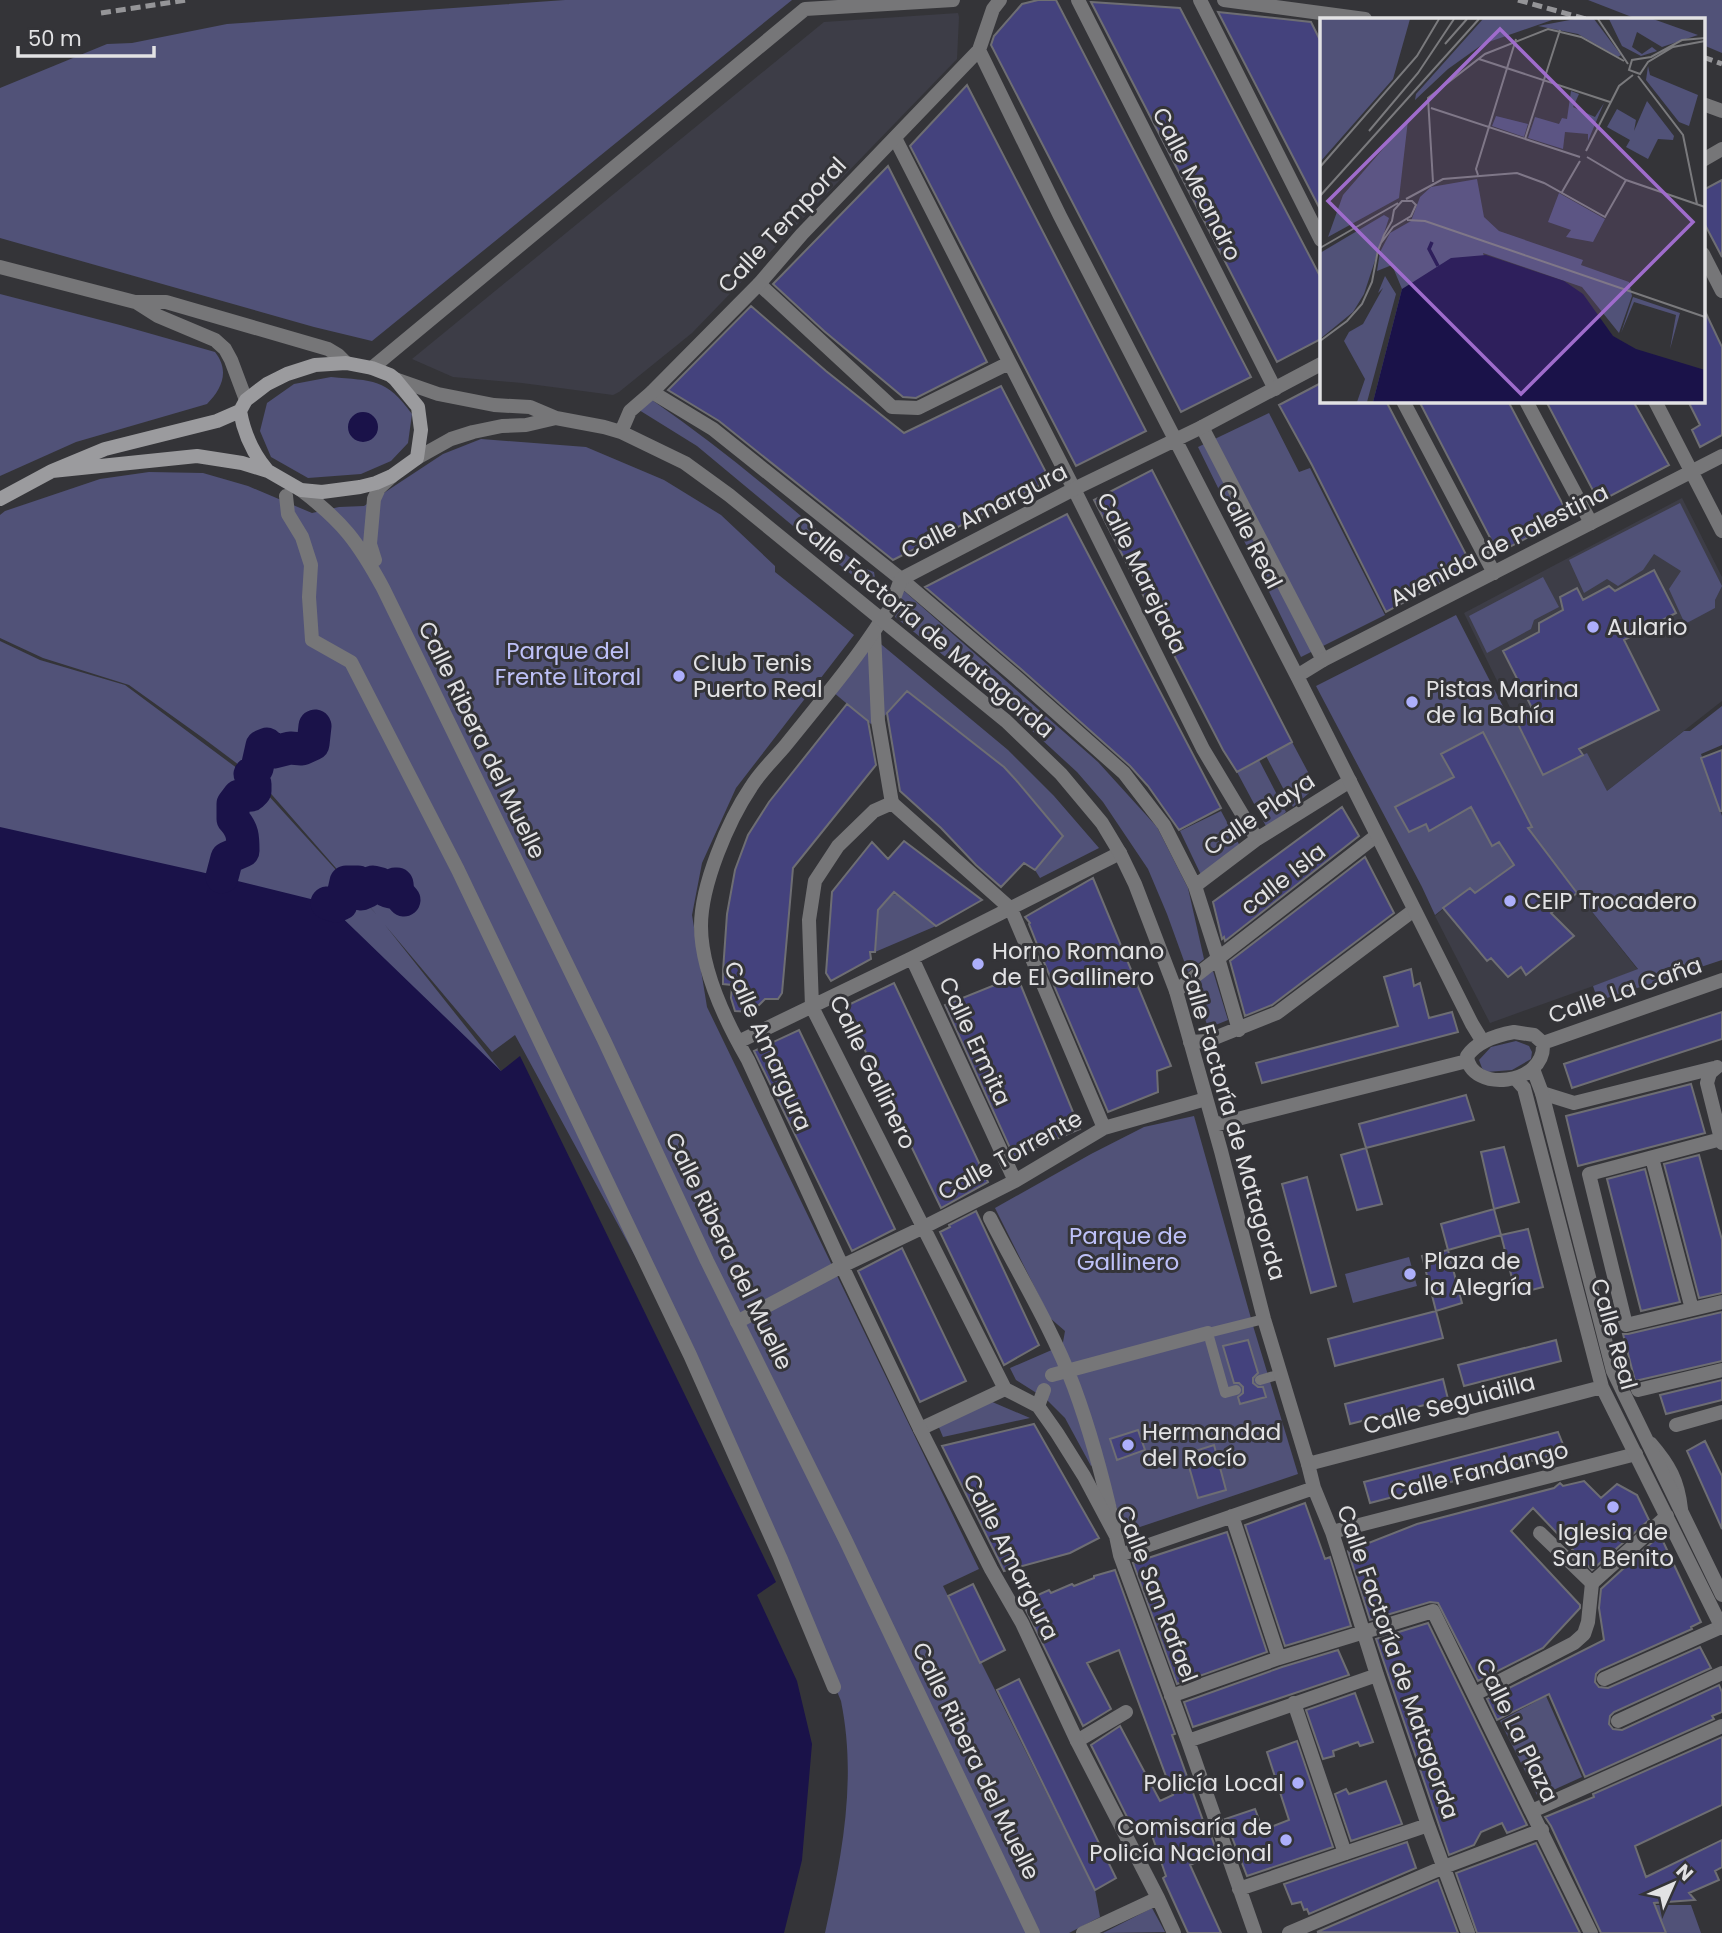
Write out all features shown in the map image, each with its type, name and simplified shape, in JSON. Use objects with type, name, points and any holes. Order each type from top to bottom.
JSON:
[{"type":"main road","points":[[0,499],[52,471],[105,449],[217,421],[243,405],[267,384],[314,365],[346,363],[390,374],[418,407],[421,430],[417,458],[392,476],[339,491],[300,490],[268,471],[243,463],[197,456],[52,471]]},
{"type":"main road","points":[[243,405],[242,425],[250,447],[268,471]]},
{"type":"street","points":[[372,368],[804,9],[953,0]]},
{"type":"street","points":[[979,50],[993,9],[1000,0]]},
{"type":"street","name":"Calle Meandro","points":[[1078,0],[1275,389]]},
{"type":"street","points":[[1200,0],[1320,238]]},
{"type":"street","points":[[1224,0],[1350,18]]},
{"type":"street","name":"Calle Temporal","points":[[621,432],[631,411],[759,284],[802,234],[979,50]]},
{"type":"street","name":"Calle Real","points":[[979,50],[1060,216],[1483,1042]]},
{"type":"street","points":[[1704,104],[1722,111]]},
{"type":"street","name":"Calle Marejada","points":[[895,138],[1203,749],[1256,839]]},
{"type":"street","points":[[1704,159],[1722,149]]},
{"type":"street","points":[[1704,256],[1722,291]]},
{"type":"street","points":[[0,267],[135,302],[166,302],[328,349],[346,363]]},
{"type":"street","points":[[759,284],[892,407],[918,408],[1009,363]]},
{"type":"street","points":[[135,302],[158,316],[215,340],[225,349],[231,359],[243,405]]},
{"type":"street","name":"Calle Amargura","points":[[1174,1933],[1021,1623],[920,1429],[716,996],[703,951],[702,908],[712,869],[751,786],[890,610],[901,579],[1320,365]]},
{"type":"street","points":[[395,379],[438,394],[494,405],[530,407],[556,418]]},
{"type":"street","points":[[652,392],[713,429],[901,579],[1124,773],[1164,825],[1195,886],[1238,1030]]},
{"type":"street","points":[[1405,402],[1494,573]]},
{"type":"street","points":[[1527,402],[1591,523]]},
{"type":"street","points":[[1656,402],[1722,531]]},
{"type":"street","points":[[417,458],[451,439],[473,432],[556,418]]},
{"type":"street","name":"Calle Factoría de Matagorda","points":[[556,418],[621,432],[685,463],[729,495],[1006,721],[1061,774],[1102,823],[1120,853],[1148,915],[1176,991],[1264,1319],[1314,1488],[1332,1532],[1377,1675],[1468,1933]]},
{"type":"street","points":[[1202,427],[1323,660]]},
{"type":"street","name":"Avenida de Palestina","points":[[1297,676],[1323,660],[1722,456]]},
{"type":"street","points":[[383,588],[370,544],[371,524],[374,499],[379,488],[392,476]]},
{"type":"street","points":[[300,490],[326,509],[345,528],[363,552],[383,588]]},
{"type":"street","points":[[286,496],[288,513],[302,537],[310,565],[312,640],[351,662],[458,870],[690,1354],[834,1686]]},
{"type":"street","name":"Calle Ribera del Muelle","points":[[383,588],[598,1028],[1033,1933]]},
{"type":"street","points":[[874,632],[878,721],[892,803],[1011,909],[1104,1128]]},
{"type":"street","name":"Calle Playa","points":[[1195,886],[1256,839],[1350,782]]},
{"type":"street","name":"Calle Gallinero","points":[[892,803],[874,811],[838,846],[815,881],[809,920],[812,1007],[1005,1389]]},
{"type":"street","name":"calle Isla","points":[[1176,991],[1376,836]]},
{"type":"street","points":[[738,1042],[1120,853]]},
{"type":"street","points":[[1190,1042],[1208,1041],[1277,1013],[1414,910]]},
{"type":"street","name":"Calle Ermita","points":[[912,958],[1015,1181]]},
{"type":"street","name":"Calle La Caña","points":[[1543,1043],[1722,980]]},
{"type":"street","points":[[1504,1033],[1534,1035],[1543,1043],[1544,1052],[1534,1069],[1516,1079],[1501,1080],[1479,1074],[1470,1069],[1467,1060],[1470,1052],[1483,1042],[1504,1033]]},
{"type":"street","points":[[1214,1125],[1467,1060]]},
{"type":"street","points":[[1718,1067],[1707,1083],[1721,1141]]},
{"type":"street","points":[[1542,1093],[1574,1103],[1718,1067]]},
{"type":"street","name":"Calle Real","points":[[1534,1069],[1602,1332],[1618,1382],[1722,1595]]},
{"type":"street","name":"Calle Real","points":[[1516,1079],[1524,1088],[1602,1387],[1722,1628]]},
{"type":"street","name":"Calle Torrente","points":[[737,1322],[842,1266],[1015,1181],[1104,1128],[1206,1099]]},
{"type":"street","name":"Calle Real","points":[[1721,1141],[1590,1174],[1626,1325],[1722,1302]]},
{"type":"street","points":[[1652,1158],[1692,1309]]},
{"type":"street","points":[[990,1218],[1067,1371],[1101,1467],[1116,1536]]},
{"type":"street","points":[[1052,1375],[1208,1333]]},
{"type":"street","name":"Calle Real","points":[[1638,1390],[1722,1370]]},
{"type":"street","name":"Calle Seguidilla","points":[[1308,1464],[1618,1382]]},
{"type":"street","points":[[920,1429],[1005,1389]]},
{"type":"street","name":"Calle San Rafael","points":[[1005,1389],[1038,1406],[1084,1476],[1116,1536],[1120,1555],[1255,1933]]},
{"type":"street","points":[[1038,1406],[1044,1390]]},
{"type":"street","points":[[1676,1425],[1722,1412]]},
{"type":"street","name":"Calle Fandango","points":[[1332,1532],[1636,1454]]},
{"type":"street","points":[[1120,1555],[1314,1488]]},
{"type":"street","points":[[1232,1516],[1279,1658]]},
{"type":"street","points":[[1475,1694],[1574,1643],[1584,1634],[1592,1583],[1667,1516]]},
{"type":"street","points":[[1540,1533],[1592,1583]]},
{"type":"street","name":"Calle La Plaza","points":[[1365,1633],[1433,1611],[1591,1933]]},
{"type":"street","points":[[1604,1679],[1722,1628]]},
{"type":"street","points":[[1171,1696],[1279,1658],[1365,1633]]},
{"type":"street","points":[[1618,1721],[1722,1673]]},
{"type":"street","points":[[1188,1741],[1377,1675]]},
{"type":"street","points":[[1294,1703],[1345,1853]]},
{"type":"street","points":[[1077,1741],[1126,1712]]},
{"type":"street","points":[[1532,1811],[1722,1726]]},
{"type":"street","points":[[1239,1889],[1428,1825]]},
{"type":"street","points":[[1289,1933],[1310,1929],[1444,1867],[1542,1830]]},
{"type":"street","points":[[1083,1933],[1158,1898]]},
{"type":"lane","points":[[1236,1390],[1225,1393],[1208,1333],[1264,1319]]},
{"type":"lane","points":[[1260,1380],[1281,1374]]},
{"type":"shaded area","points":[[958,13],[957,59],[692,333],[619,392],[613,395],[453,377],[412,359],[824,22]]},
{"type":"shaded area","points":[[363,412],[374,416],[378,427],[374,438],[363,442],[352,438],[348,427],[352,416]]},
{"type":"shaded area","points":[[1682,498],[1722,577],[1722,701],[1607,791],[1543,775],[1464,613]]},
{"type":"shaded area","points":[[0,827],[327,903],[501,1071],[520,1056],[776,1582],[757,1595],[797,1681],[812,1744],[802,1860],[784,1933],[0,1933]]},
{"type":"shaded area","points":[[1514,864],[1577,893],[1638,970],[1490,1023],[1435,916],[1470,888]]},
{"type":"green space","points":[[565,0],[792,0],[372,341],[0,238],[0,88],[107,44],[132,43],[227,24]]},
{"type":"green space","points":[[1588,0],[1722,0],[1722,53],[1704,45],[1704,18],[1634,18]]},
{"type":"green space","points":[[0,294],[215,352],[222,366],[220,386],[207,404],[76,442],[0,476]]},
{"type":"green space","points":[[331,377],[368,381],[394,394],[412,414],[408,443],[391,461],[361,474],[308,478],[271,457],[260,431],[267,403],[294,384]]},
{"type":"green space","points":[[652,400],[733,460],[861,567],[874,572],[875,578],[864,585],[697,446],[639,410]]},
{"type":"green space","points":[[1269,413],[1299,472],[1310,468],[1385,615],[1301,657],[1198,447]]},
{"type":"green space","name":"Parque del Frente Litoral","points":[[481,439],[586,447],[664,480],[721,515],[775,566],[775,572],[854,635],[736,788],[702,863],[692,915],[707,1007],[979,1569],[943,1586],[1095,1890],[1100,1917],[1069,1933],[825,1933],[842,1846],[847,1789],[846,1730],[841,1701],[722,1416],[515,1035],[492,1052],[385,925],[501,1071],[0,1933],[0,641],[40,660],[125,685],[257,783],[377,915],[259,780],[203,738],[129,685],[43,658],[0,638],[0,515],[100,479],[149,472],[203,473],[248,486],[312,513],[339,507],[364,506],[443,454]]},
{"type":"green space","points":[[1680,503],[1722,586],[1715,600],[1715,608],[1685,624],[1669,589],[1681,571],[1654,554],[1643,570],[1618,586],[1607,579],[1584,593],[1569,560]]},
{"type":"green space","points":[[1543,577],[1559,607],[1534,620],[1531,629],[1487,653],[1469,616]]},
{"type":"green space","points":[[903,590],[1098,762],[1157,827],[1188,888],[1204,959],[1188,972],[1148,869],[1103,802],[1077,772],[991,693],[895,617]]},
{"type":"green space","points":[[1456,615],[1509,718],[1514,716],[1543,774],[1587,753],[1607,791],[1684,731],[1690,731],[1722,706],[1722,745],[1701,754],[1722,816],[1722,960],[1598,1001],[1593,986],[1638,969],[1577,893],[1514,865],[1475,893],[1469,888],[1435,915],[1316,686]]},
{"type":"green space","points":[[876,640],[1008,750],[1054,796],[1099,848],[1040,878],[1035,870],[1063,836],[1004,767],[907,691],[881,720],[871,724],[833,692]]},
{"type":"green space","points":[[1292,742],[1316,787],[1293,807],[1266,756]]},
{"type":"green space","points":[[1259,760],[1286,812],[1267,828],[1237,772]]},
{"type":"green space","points":[[1221,811],[1240,846],[1202,877],[1180,831]]},
{"type":"green space","points":[[893,894],[936,926],[875,952],[878,910]]},
{"type":"green space","points":[[1213,971],[1228,1020],[1208,1028],[1194,983]]},
{"type":"green space","points":[[1516,1041],[1529,1046],[1531,1059],[1512,1070],[1486,1072],[1482,1068],[1479,1060],[1491,1047]]},
{"type":"green space","name":"Parque de Gallinero","points":[[1194,1116],[1298,1474],[1125,1532],[1062,1348],[1065,1331],[1050,1318],[995,1208],[1144,1127]]},
{"type":"green space","points":[[1409,1257],[1417,1286],[1353,1303],[1345,1274]]},
{"type":"green space","points":[[1054,1349],[1097,1462],[1091,1466],[1065,1418],[1046,1399],[1016,1380],[1010,1368]]},
{"type":"green space","points":[[990,1401],[1030,1418],[943,1437],[938,1425]]},
{"type":"green space","points":[[1546,1696],[1582,1777],[1538,1797],[1500,1721]]},
{"type":"green space","points":[[1655,1905],[1691,1905],[1701,1933],[1666,1933]]},
{"type":"green space","points":[[1152,1908],[1165,1932],[1103,1933]]},
{"type":"building","points":[[1038,0],[1056,0],[1251,377],[1181,412],[991,45],[994,36],[1022,4]]},
{"type":"building","points":[[1091,2],[1180,8],[1320,276],[1320,340],[1277,362]]},
{"type":"building","points":[[1218,12],[1311,22],[1320,40],[1320,209]]},
{"type":"building","points":[[967,85],[1146,431],[1076,466],[910,146]]},
{"type":"building","points":[[888,166],[987,362],[916,398],[903,397],[773,284]]},
{"type":"building","points":[[1722,180],[1722,257],[1704,223],[1704,189]]},
{"type":"building","points":[[751,306],[826,371],[904,433],[1001,386],[1050,480],[893,560],[719,421],[668,390]]},
{"type":"building","points":[[1704,309],[1722,347],[1722,435],[1700,447],[1692,430],[1700,425],[1688,402],[1704,402]]},
{"type":"building","points":[[1320,384],[1320,402],[1387,402],[1472,566],[1386,612],[1279,405]]},
{"type":"building","points":[[1420,402],[1509,402],[1569,516],[1498,553]]},
{"type":"building","points":[[1547,402],[1634,402],[1669,465],[1599,502]]},
{"type":"building","points":[[1152,470],[1292,742],[1237,772],[1223,750],[1094,500]]},
{"type":"building","points":[[1067,514],[1221,808],[1179,830],[1148,786],[1130,766],[925,587]]},
{"type":"building","points":[[1654,570],[1676,613],[1624,640],[1659,710],[1579,749],[1583,755],[1543,775],[1514,716],[1532,708],[1503,651],[1539,632],[1539,623],[1563,610],[1560,597],[1577,588],[1583,600],[1609,586],[1615,591]]},
{"type":"building","points":[[907,691],[1004,767],[1063,836],[1035,870],[1024,863],[1001,887],[900,791],[887,713]]},
{"type":"building","points":[[847,704],[868,721],[876,765],[793,868],[782,993],[778,999],[765,999],[752,1012],[735,1011],[731,998],[732,985],[723,984],[723,971],[727,914],[735,870],[748,835],[769,802]]},
{"type":"building","points":[[1483,732],[1532,827],[1528,828],[1577,893],[1551,913],[1574,936],[1526,975],[1521,967],[1508,977],[1491,958],[1487,961],[1443,908],[1470,888],[1475,893],[1514,865],[1499,842],[1492,846],[1471,807],[1429,831],[1426,824],[1409,832],[1395,807],[1454,777],[1441,754]]},
{"type":"building","points":[[1722,750],[1722,811],[1720,811],[1701,758]]},
{"type":"building","points":[[1342,807],[1359,836],[1225,941],[1224,937],[1222,939],[1213,902]]},
{"type":"building","points":[[904,841],[982,900],[936,926],[894,892],[878,910],[875,952],[870,952],[871,959],[831,981],[826,973],[832,892],[872,842],[888,859]]},
{"type":"building","points":[[1365,857],[1394,913],[1272,1005],[1245,1016],[1230,961]]},
{"type":"building","points":[[1093,878],[1171,1066],[1157,1071],[1158,1092],[1108,1112],[1030,923],[1025,917]]},
{"type":"building","points":[[1411,969],[1414,986],[1420,983],[1429,1018],[1452,1012],[1458,1032],[1262,1083],[1256,1063],[1398,1026],[1384,977]]},
{"type":"building","points":[[1017,976],[1080,1129],[1014,1157],[945,1005]]},
{"type":"building","points":[[894,983],[988,1182],[941,1208],[844,1007]]},
{"type":"building","points":[[1722,1012],[1722,1039],[1572,1088],[1564,1064]]},
{"type":"building","points":[[799,1030],[895,1229],[852,1251],[754,1051]]},
{"type":"building","points":[[1691,1084],[1705,1133],[1578,1166],[1566,1116]]},
{"type":"building","points":[[1466,1095],[1474,1120],[1366,1148],[1359,1124]]},
{"type":"building","points":[[1504,1147],[1519,1202],[1494,1209],[1481,1152]]},
{"type":"building","points":[[1366,1148],[1382,1204],[1357,1210],[1341,1155]]},
{"type":"building","points":[[1699,1155],[1722,1240],[1722,1293],[1699,1298],[1664,1164]]},
{"type":"building","points":[[1645,1169],[1680,1302],[1641,1311],[1607,1179]]},
{"type":"building","points":[[1307,1177],[1336,1286],[1311,1293],[1282,1184]]},
{"type":"building","points":[[1494,1209],[1501,1235],[1448,1250],[1441,1224]]},
{"type":"building","points":[[976,1211],[1039,1345],[1004,1365],[940,1232]]},
{"type":"building","points":[[1528,1229],[1543,1287],[1516,1294],[1501,1235]]},
{"type":"building","points":[[902,1248],[966,1381],[920,1402],[858,1271]]},
{"type":"building","points":[[1448,1250],[1462,1303],[1436,1311],[1422,1256]]},
{"type":"building","points":[[1436,1311],[1443,1338],[1335,1366],[1328,1339]]},
{"type":"building","points":[[1722,1312],[1722,1361],[1635,1381],[1623,1334]]},
{"type":"building","points":[[1248,1340],[1258,1373],[1253,1378],[1253,1383],[1263,1387],[1266,1397],[1240,1404],[1238,1397],[1243,1393],[1243,1387],[1234,1383],[1223,1346]]},
{"type":"building","points":[[1556,1340],[1561,1361],[1464,1386],[1458,1365]]},
{"type":"building","points":[[1443,1379],[1448,1399],[1350,1424],[1345,1404]]},
{"type":"building","points":[[1722,1380],[1722,1400],[1666,1414],[1660,1395]]},
{"type":"building","points":[[1034,1424],[1099,1538],[1070,1553],[1004,1571],[942,1446]]},
{"type":"building","name":"Hermandad del Rocío","points":[[1138,1430],[1145,1450],[1117,1460],[1110,1439]]},
{"type":"building","points":[[1558,1432],[1566,1452],[1370,1503],[1364,1482]]},
{"type":"building","points":[[1705,1441],[1722,1476],[1722,1529],[1687,1451]]},
{"type":"building","points":[[1214,1445],[1226,1490],[1198,1498],[1186,1456]]},
{"type":"building","points":[[1584,1481],[1601,1498],[1617,1484],[1637,1495],[1649,1520],[1592,1570],[1533,1508],[1511,1531],[1580,1605],[1543,1648],[1478,1681],[1438,1603],[1430,1602],[1370,1620],[1348,1551],[1417,1524],[1554,1488],[1560,1483],[1563,1486]]},
{"type":"building","points":[[1305,1503],[1325,1559],[1330,1557],[1351,1626],[1285,1646],[1245,1525]]},
{"type":"building","points":[[1227,1532],[1267,1652],[1177,1684],[1133,1563]]},
{"type":"building","points":[[1660,1535],[1701,1622],[1691,1627],[1692,1629],[1600,1670],[1596,1674],[1595,1682],[1599,1687],[1608,1688],[1700,1647],[1711,1668],[1614,1712],[1610,1716],[1609,1724],[1613,1729],[1622,1730],[1719,1685],[1722,1692],[1722,1712],[1712,1716],[1714,1719],[1585,1777],[1549,1694],[1497,1720],[1487,1699],[1604,1640],[1599,1608],[1601,1589]]},
{"type":"building","points":[[1115,1570],[1175,1734],[1172,1735],[1217,1852],[1190,1865],[1221,1933],[1188,1933],[1163,1878],[1166,1876],[1147,1821],[1132,1827],[1091,1745],[1120,1726],[1160,1801],[1173,1795],[1119,1650],[1087,1663],[1111,1709],[1083,1726],[1022,1602],[1049,1590],[1051,1593]]},
{"type":"building","points":[[973,1584],[1005,1650],[980,1663],[948,1596]]},
{"type":"building","points":[[1428,1623],[1527,1825],[1507,1833],[1502,1823],[1481,1832],[1474,1845],[1449,1855],[1376,1639]]},
{"type":"building","points":[[1338,1650],[1349,1675],[1193,1727],[1184,1702]]},
{"type":"building","points":[[1019,1679],[1116,1878],[1095,1890],[997,1690]]},
{"type":"building","points":[[1355,1693],[1373,1742],[1360,1746],[1358,1742],[1333,1751],[1334,1756],[1323,1759],[1306,1710]]},
{"type":"building","points":[[1722,1737],[1722,1805],[1635,1846],[1646,1877],[1722,1840],[1722,1867],[1715,1871],[1719,1880],[1689,1893],[1695,1900],[1654,1903],[1666,1933],[1601,1933],[1545,1817]]},
{"type":"building","points":[[1297,1741],[1333,1847],[1247,1876],[1225,1819],[1255,1809],[1263,1830],[1289,1820],[1267,1752]]},
{"type":"building","points":[[1386,1781],[1402,1824],[1351,1841],[1335,1794],[1346,1789],[1349,1794]]},
{"type":"building","points":[[1407,1842],[1416,1868],[1309,1914],[1301,1902],[1292,1904],[1284,1884]]},
{"type":"building","points":[[1536,1843],[1580,1933],[1477,1933],[1456,1873]]},
{"type":"building","points":[[1438,1880],[1458,1933],[1317,1932],[1431,1883]]},
{"type":"waterway","points":[[222,877],[227,858],[243,851],[242,834],[233,819],[233,804],[239,796],[251,795],[255,791],[250,774],[257,768],[262,746],[267,744],[274,752],[290,748],[302,749],[313,744],[315,726]]},
{"type":"waterway","points":[[327,903],[336,906],[341,904],[346,882],[358,882],[361,894],[368,891],[373,882],[381,884],[391,892],[397,884],[398,893],[404,900]]},
{"type":"railway","points":[[101,13],[187,0]]},
{"type":"railway","points":[[1518,0],[1582,18]]},
{"type":"railway","points":[[1704,57],[1722,64]]},
{"type":"place","name":"Aulario","points":[[1593,627]]},
{"type":"place","name":"Club Tenis Puerto Real","points":[[679,676]]},
{"type":"place","name":"Pistas Marina de la Bahía","points":[[1412,702]]},
{"type":"place","name":"CEIP Trocadero","points":[[1510,901]]},
{"type":"place","name":"Horno Romano de El Gallinero","points":[[978,964]]},
{"type":"place","name":"Plaza de la Alegría","points":[[1410,1274]]},
{"type":"place","name":"Hermandad del Rocío","points":[[1128,1445]]},
{"type":"place","name":"Iglesia de San Benito","points":[[1613,1507]]},
{"type":"place","name":"Policía Local","points":[[1298,1783]]},
{"type":"place","name":"Comisaría de Policía Nacional","points":[[1286,1840]]}]
